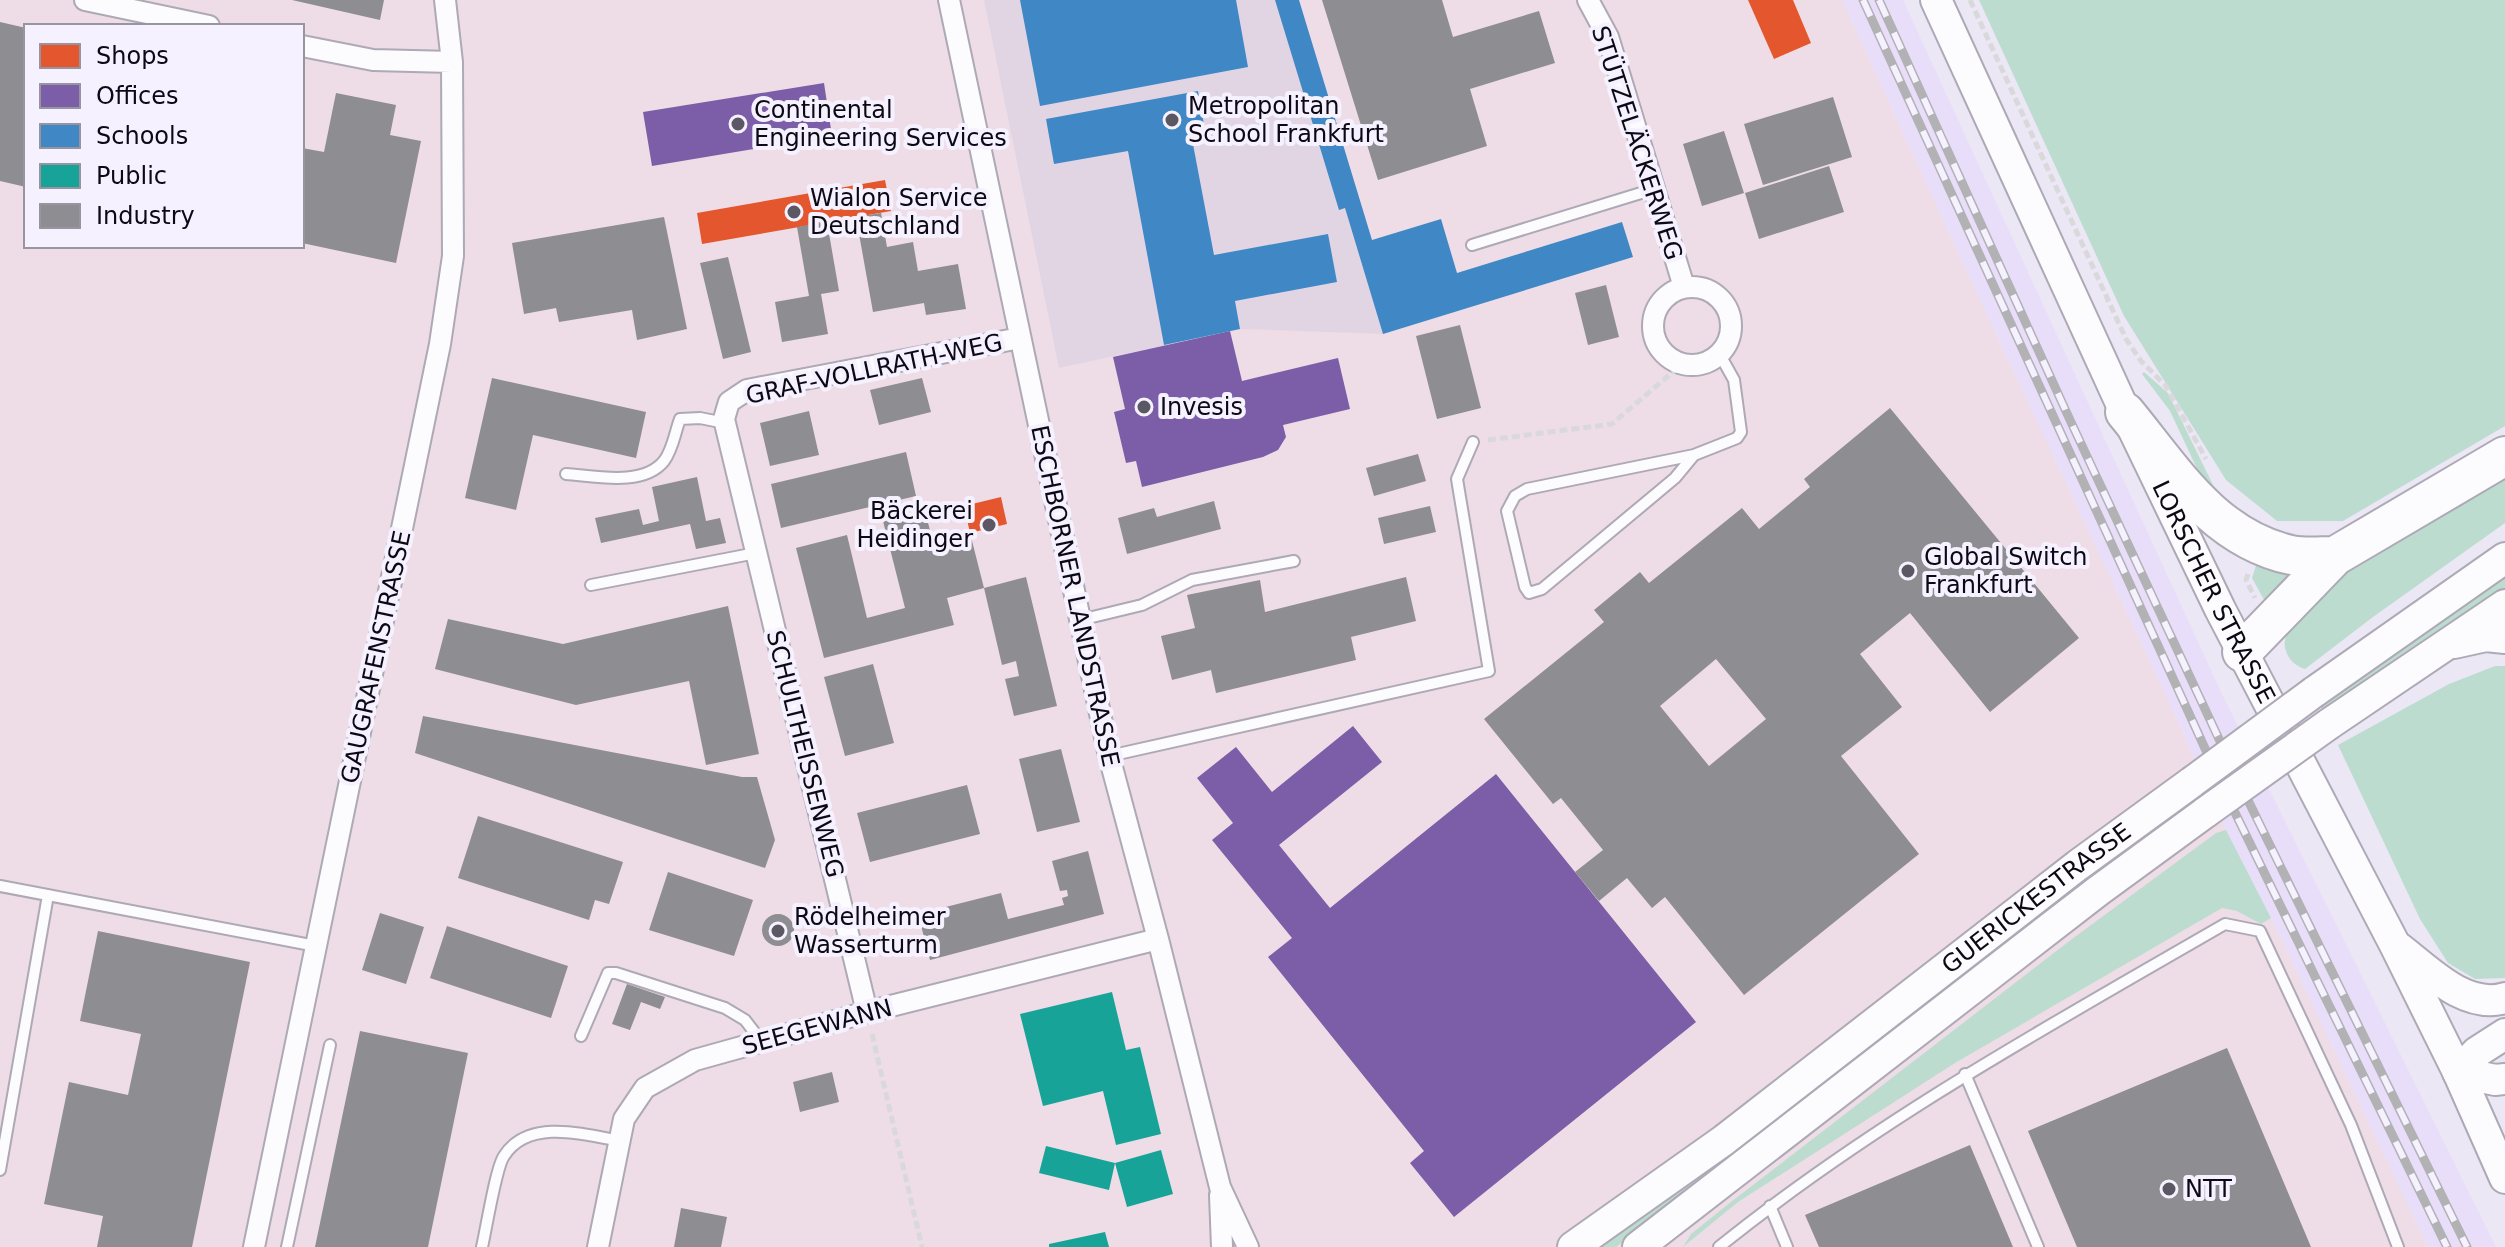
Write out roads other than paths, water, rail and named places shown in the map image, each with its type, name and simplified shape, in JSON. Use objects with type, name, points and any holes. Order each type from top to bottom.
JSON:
[{"type":"highway","points":[[2125,412],[2200,503],[2223,525],[2256,545],[2294,556],[2335,556]]},
{"type":"highway","points":[[2242,652],[2335,556],[2505,456]]},
{"type":"main road","name":"LORSCHER STRASSE","points":[[1936,0],[2125,412],[2242,652],[2395,945],[2458,1072],[2505,1178]]},
{"type":"main road","name":"GUERICKESTRASSE","points":[[1573,1247],[1724,1140],[2078,865],[2314,692],[2505,558]]},
{"type":"main road","name":"GUERICKESTRASSE","points":[[1638,1247],[2098,891],[2329,724],[2505,605]]},
{"type":"main road","points":[[2444,645],[2486,636],[2505,638]]},
{"type":"main road","points":[[2395,945],[2456,992],[2496,1001],[2505,998]]},
{"type":"main road","points":[[2458,1072],[2477,1052],[2505,1034]]},
{"type":"main road","points":[[2458,1072],[2495,1080],[2505,1079]]},
{"type":"street","points":[[85,0],[199,24]]},
{"type":"street","name":"GAUGRAFENSTRASSE","points":[[254,1247],[447,300],[453,256],[452,62],[445,0]]},
{"type":"street","name":"ESCHBORNER LANDSTRASSE","points":[[949,0],[1109,756],[1220,1187],[1248,1247]]},
{"type":"street","name":"STÜTZELÄCKERWEG","points":[[1588,0],[1608,37],[1684,287]]},
{"type":"street","points":[[304,46],[373,60],[452,62]]},
{"type":"street","name":"STÜTZELÄCKERWEG","points":[[1684,287],[1701,287],[1721,300],[1730,314],[1731,334],[1720,355],[1700,366],[1681,365],[1662,353],[1653,333],[1653,316],[1668,294],[1684,287]]},
{"type":"street","name":"GRAF-VOLLRATH-WEG","points":[[729,402],[747,390],[1020,338]]},
{"type":"street","name":"SCHULTHEISSENWEG","points":[[729,402],[725,423],[867,1012]]},
{"type":"street","name":"SEEGEWANN","points":[[598,1247],[624,1119],[645,1088],[695,1060],[867,1012],[1158,939]]},
{"type":"street","name":"ESCHBORNER LANDSTRASSE","points":[[1220,1187],[1222,1247]]},
{"type":"lane","points":[[1472,245],[1654,189]]},
{"type":"lane","points":[[1694,455],[1663,488],[1542,589],[1529,593],[1507,511],[1515,496],[1527,489],[1694,455],[1737,438],[1741,432],[1734,380],[1720,355]]},
{"type":"lane","points":[[566,474],[630,478],[644,474],[655,470],[665,460],[680,419],[700,418],[725,423]]},
{"type":"lane","points":[[1109,756],[1489,671],[1457,479],[1473,442]]},
{"type":"lane","points":[[591,585],[756,553]]},
{"type":"lane","points":[[1080,620],[1142,605],[1192,580],[1294,561]]},
{"type":"lane","points":[[0,886],[316,946]]},
{"type":"lane","points":[[0,1170],[48,895]]},
{"type":"lane","points":[[1719,1247],[1770,1206],[1965,1074],[2225,924],[2260,931],[2351,1125],[2398,1247]]},
{"type":"lane","points":[[581,1036],[608,973],[616,973],[725,1008],[745,1020],[762,1042]]},
{"type":"lane","points":[[287,1247],[330,1045]]},
{"type":"lane","points":[[1965,1074],[2038,1247]]},
{"type":"lane","points":[[482,1247],[503,1157],[523,1138],[546,1131],[620,1141]]},
{"type":"lane","points":[[1770,1206],[1787,1247]]},
{"type":"railway","points":[[1863,0],[2224,790],[2447,1247]]},
{"type":"railway","points":[[1879,0],[2240,784],[2467,1247]]},
{"type":"place","name":"Metropolitan School Frankfurt","points":[[1172,120]]},
{"type":"place","name":"Continental Engineering Services","points":[[738,124]]},
{"type":"place","name":"Wialon Service Deutschland","points":[[794,212]]},
{"type":"place","name":"Invesis","points":[[1144,407]]},
{"type":"place","name":"Bäckerei Heidinger","points":[[989,525]]},
{"type":"place","name":"Global Switch Frankfurt","points":[[1908,571]]},
{"type":"place","name":"Rödelheimer Wasserturm","points":[[778,931]]},
{"type":"place","name":"NTT","points":[[2169,1189]]}]
